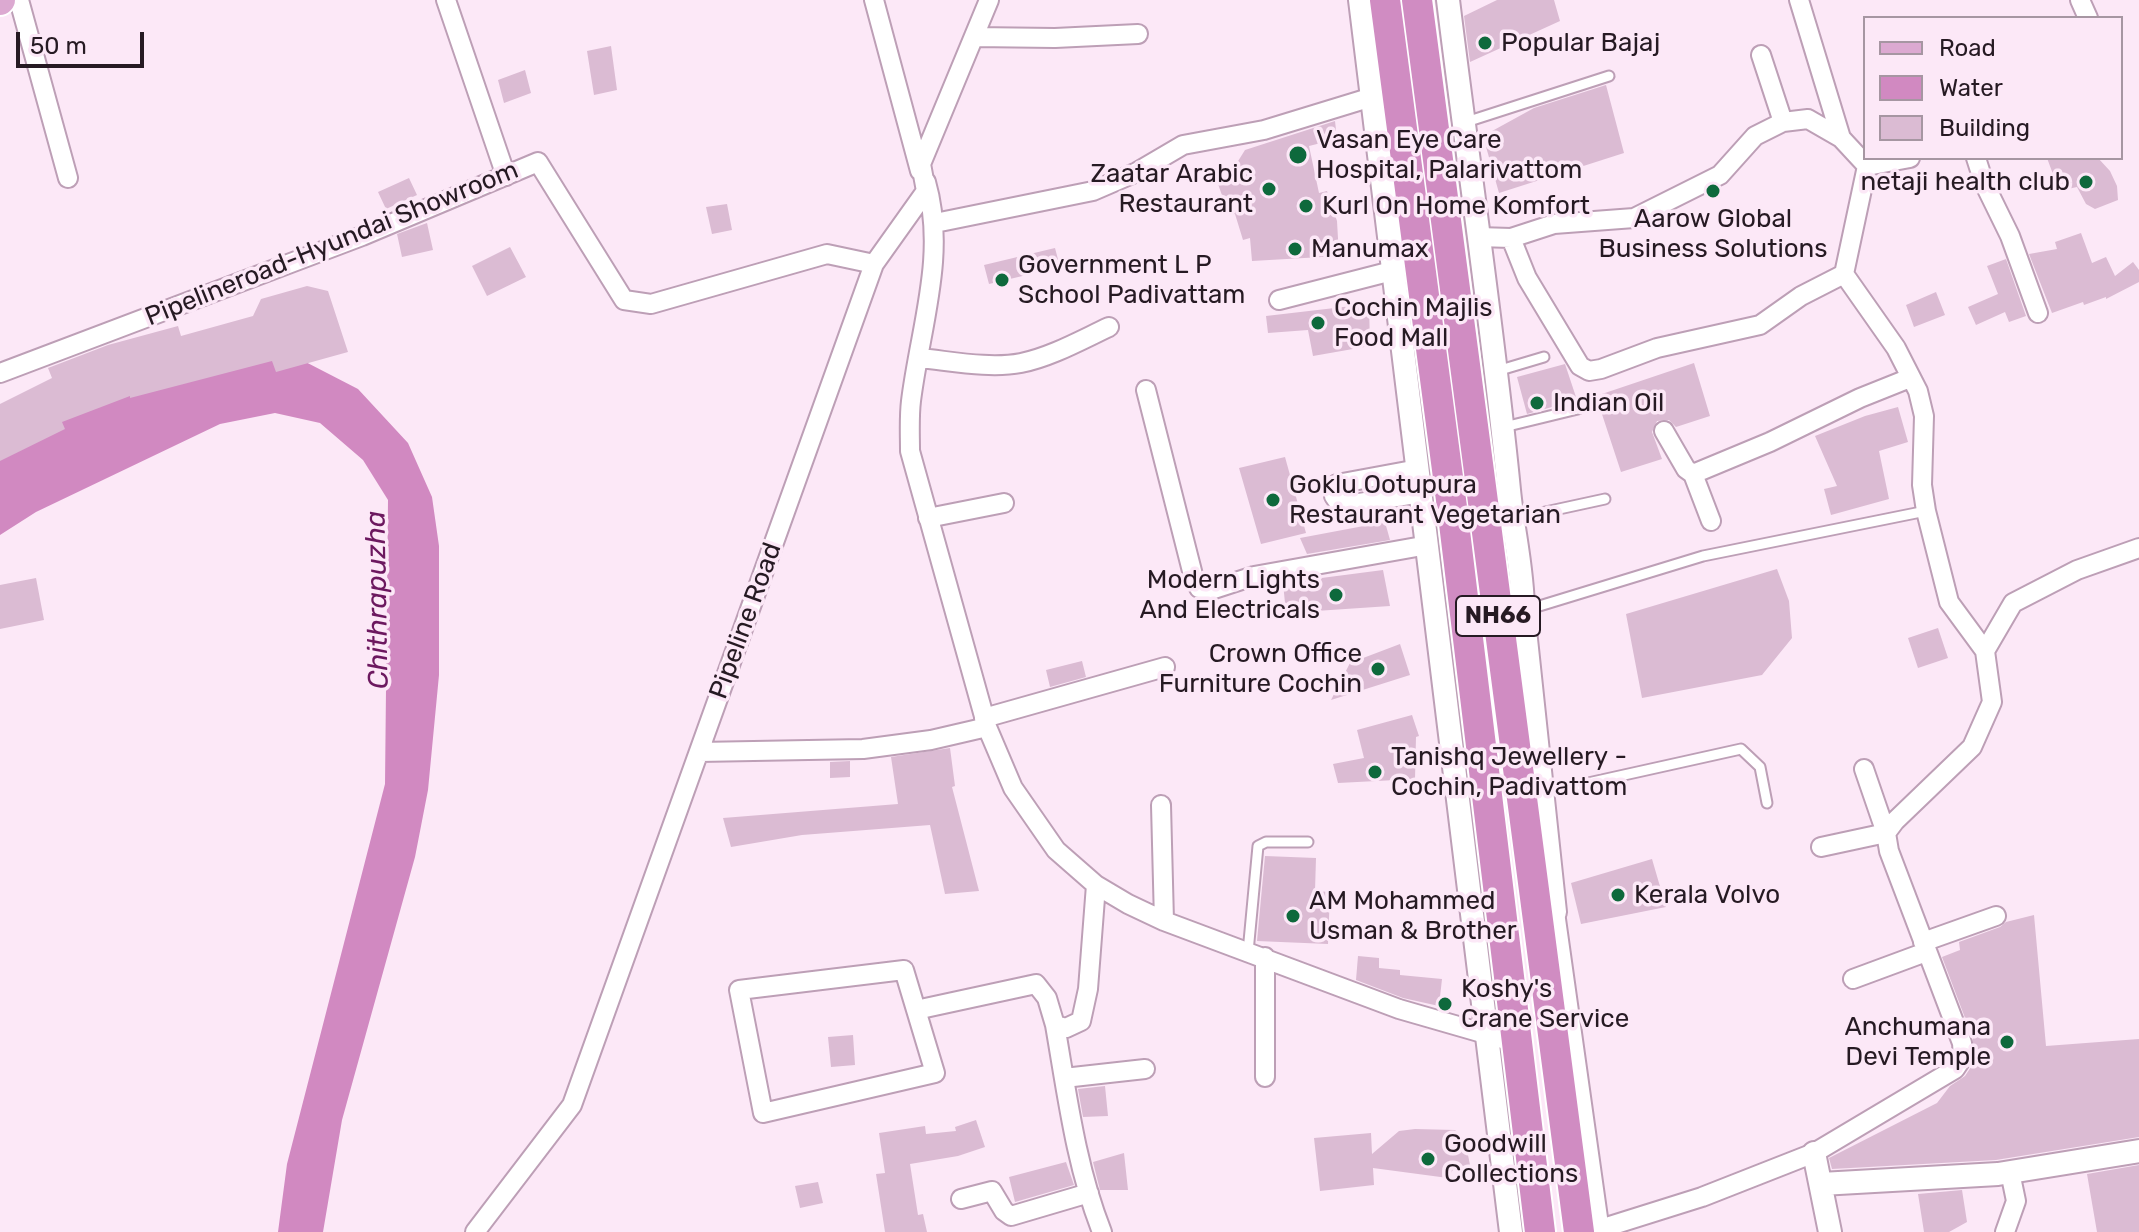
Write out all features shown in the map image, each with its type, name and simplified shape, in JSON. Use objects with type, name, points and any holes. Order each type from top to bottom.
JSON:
[{"type":"highway","name":"NH66","points":[[1385,0],[1446,576],[1485,793],[1502,1039],[1540,1232]]},
{"type":"highway","name":"NH66","points":[[1417,0],[1488,387],[1532,792],[1593,1231]]},
{"type":"highway","points":[[1485,793],[1532,792]]},
{"type":"street","points":[[19,0],[68,178]]},
{"type":"street","points":[[446,0],[506,176]]},
{"type":"street","points":[[874,0],[926,191]]},
{"type":"street","points":[[926,191],[921,164],[989,0]]},
{"type":"street","points":[[1360,0],[1428,545],[1446,576],[1502,1039],[1511,1232]]},
{"type":"street","points":[[1448,0],[1478,237],[1488,387],[1504,427],[1523,581],[1532,792],[1555,912],[1593,1231],[1702,1197],[1814,1153],[1955,1069],[1963,1057],[1962,1043],[1889,851],[1864,769]]},
{"type":"street","points":[[1799,0],[1841,138]]},
{"type":"street","points":[[974,37],[1055,38],[1138,34]]},
{"type":"street","points":[[1761,55],[1783,122]]},
{"type":"street","points":[[935,223],[1093,191],[1137,172],[1183,145],[1264,130],[1372,97]]},
{"type":"street","points":[[1478,237],[1511,238],[1554,224],[1634,218],[1720,175],[1755,136],[1783,122],[1808,119],[1841,138],[1867,166]]},
{"type":"street","points":[[1867,166],[1899,160]]},
{"type":"street","points":[[1977,160],[1988,194],[2010,236],[2038,313]]},
{"type":"street","name":"Pipelineroad-Hyundai Showroom","points":[[0,373],[362,236],[538,162],[624,300],[651,304],[827,254],[874,264]]},
{"type":"street","points":[[921,164],[935,223],[935,252],[911,403],[910,451],[985,722],[1013,788],[1056,850],[1096,885],[1164,921],[1399,1009],[1502,1039]]},
{"type":"street","points":[[1821,847],[1886,833],[1972,747],[1992,702],[1985,651],[1949,602],[1926,511],[1922,485],[1924,416],[1918,391],[1896,348],[1844,274],[1867,166]]},
{"type":"street","name":"Pipeline Road","points":[[475,1232],[572,1105],[874,264],[926,191]]},
{"type":"street","points":[[1511,238],[1527,278],[1580,366],[1589,371],[1657,348],[1760,325],[1801,296],[1844,274]]},
{"type":"street","points":[[1279,300],[1392,271]]},
{"type":"street","points":[[919,358],[1020,363],[1109,327]]},
{"type":"street","points":[[1693,474],[1910,378]]},
{"type":"street","points":[[1146,390],[1193,575],[1199,588],[1214,589],[1254,576],[1428,545]]},
{"type":"street","points":[[1664,431],[1686,469],[1693,474],[1711,521]]},
{"type":"street","points":[[1418,469],[1337,484],[1334,496],[1341,506],[1421,493]]},
{"type":"street","points":[[928,518],[1004,503]]},
{"type":"street","points":[[1985,651],[2013,603],[2077,570],[2139,548]]},
{"type":"street","points":[[699,752],[863,749],[931,740],[1165,667]]},
{"type":"street","points":[[1161,805],[1164,921]]},
{"type":"street","points":[[1055,1025],[1066,1028],[1081,1021],[1088,989],[1096,885]]},
{"type":"street","points":[[1853,979],[1996,916]]},
{"type":"street","points":[[1256,954],[1265,1077]]},
{"type":"street","points":[[904,970],[916,1010],[935,1073],[763,1113],[739,990],[904,970]]},
{"type":"street","points":[[916,1010],[1036,984],[1047,998],[1055,1025],[1089,1193],[1102,1232]]},
{"type":"street","points":[[1064,1078],[1145,1069]]},
{"type":"street","points":[[1821,1184],[2010,1172],[2139,1151]]},
{"type":"street","points":[[1814,1153],[1830,1232]]},
{"type":"street","points":[[2005,1232],[2016,1201],[2010,1172]]},
{"type":"street","points":[[961,1199],[992,1191],[1004,1211],[1011,1216],[1089,1193]]},
{"type":"lane","points":[[1463,123],[1609,76]]},
{"type":"lane","points":[[1488,387],[1544,357]]},
{"type":"lane","points":[[1504,427],[1578,409]]},
{"type":"lane","points":[[1513,519],[1605,499]]},
{"type":"lane","points":[[1523,611],[1703,556],[1926,511]]},
{"type":"lane","points":[[1532,792],[1741,749],[1760,767],[1767,803]]},
{"type":"lane","points":[[1256,954],[1258,846],[1266,842],[1308,842]]},
{"type":"water","points":[[294,356],[358,389],[408,443],[432,497],[439,546],[439,675],[428,790],[415,857],[342,1120],[323,1232],[278,1232],[287,1164],[385,784],[388,500],[363,460],[320,423],[275,413],[220,424],[36,512],[0,535],[0,457],[112,389]]},
{"type":"building","name":"Popular Bajaj","points":[[1497,0],[1554,0],[1560,21],[1470,62],[1464,16]]},
{"type":"building","points":[[611,46],[617,90],[594,95],[587,51]]},
{"type":"building","points":[[525,70],[531,93],[504,103],[498,80]]},
{"type":"building","points":[[1606,85],[1624,153],[1499,193],[1483,136],[1534,108]]},
{"type":"building","points":[[1335,121],[1337,139],[1309,146],[1319,193],[1327,191],[1337,221],[1339,256],[1252,261],[1250,238],[1243,240],[1235,214],[1229,215],[1218,184],[1225,182],[1245,150]]},
{"type":"building","name":"netaji health club","points":[[2048,160],[2100,160],[2110,171],[2117,186],[2118,200],[2095,209],[2086,204],[2077,187],[2063,190]]},
{"type":"building","points":[[409,178],[417,195],[386,209],[378,192]]},
{"type":"building","points":[[727,204],[732,230],[712,234],[706,207]]},
{"type":"building","points":[[427,223],[433,250],[402,257],[397,234]]},
{"type":"building","points":[[2081,233],[2092,263],[2106,257],[2115,276],[2133,262],[2139,270],[2139,282],[2106,299],[2084,305],[2083,302],[2052,313],[2029,254],[2057,249],[2055,242]]},
{"type":"building","points":[[510,247],[526,277],[487,296],[472,266]]},
{"type":"building","points":[[1055,248],[1060,267],[989,284],[984,265]]},
{"type":"building","points":[[2006,259],[2026,316],[2009,322],[2005,312],[1976,325],[1968,307],[1998,294],[1987,266]]},
{"type":"building","points":[[307,286],[328,291],[348,352],[276,372],[272,361],[130,396],[62,422],[65,429],[0,461],[0,404],[52,378],[48,368],[108,345],[178,326],[181,336],[253,316],[261,299]]},
{"type":"building","points":[[1936,292],[1945,315],[1914,327],[1906,305]]},
{"type":"building","name":"Cochin Majlis Food Mall","points":[[1369,304],[1370,346],[1313,356],[1308,330],[1268,333],[1266,316]]},
{"type":"building","points":[[1694,363],[1710,416],[1676,427],[1669,420],[1657,421],[1652,432],[1662,459],[1621,472],[1596,396]]},
{"type":"building","points":[[1565,364],[1577,400],[1527,414],[1517,377]]},
{"type":"building","points":[[1898,407],[1908,442],[1879,451],[1889,499],[1831,515],[1824,489],[1837,486],[1815,436]]},
{"type":"building","name":"Goklu Ootupura Restaurant Vegetarian","points":[[1285,457],[1306,533],[1261,544],[1239,468]]},
{"type":"building","points":[[1385,522],[1390,540],[1307,554],[1300,538]]},
{"type":"building","points":[[1777,569],[1789,601],[1792,638],[1762,675],[1642,698],[1626,614]]},
{"type":"building","name":"Modern Lights And Electricals","points":[[1383,570],[1390,606],[1286,613],[1283,583]]},
{"type":"building","points":[[36,578],[44,620],[0,629],[0,585]]},
{"type":"building","points":[[1938,628],[1948,658],[1918,668],[1908,638]]},
{"type":"building","name":"Crown Office Furniture Cochin","points":[[1400,644],[1410,675],[1331,700],[1350,663]]},
{"type":"building","points":[[1082,661],[1086,677],[1050,687],[1046,670]]},
{"type":"building","points":[[1412,715],[1419,736],[1416,737],[1415,779],[1338,783],[1333,764],[1364,758],[1357,730]]},
{"type":"building","points":[[950,748],[955,786],[952,787],[979,891],[945,894],[930,825],[802,835],[731,847],[723,818],[898,804],[891,757]]},
{"type":"building","points":[[850,761],[850,777],[830,778],[830,762]]},
{"type":"building","name":"AM Mohammed Usman & Brother","points":[[1265,856],[1316,858],[1315,891],[1330,892],[1328,944],[1257,941]]},
{"type":"building","name":"Kerala Volvo","points":[[1652,859],[1666,907],[1581,924],[1571,883]]},
{"type":"building","name":"Anchumana Devi Temple","points":[[2034,915],[2046,1046],[2139,1039],[2139,1137],[1996,1160],[1832,1169],[1829,1158],[1937,1103],[1950,1086],[1965,1076],[1973,1064],[1973,1039],[1942,957],[1960,950],[1959,942],[2006,922]]},
{"type":"building","points":[[1358,956],[1379,958],[1379,968],[1400,970],[1400,975],[1442,979],[1439,1006],[1403,998],[1356,980]]},
{"type":"building","points":[[853,1035],[855,1065],[831,1067],[828,1037]]},
{"type":"building","points":[[1105,1086],[1108,1116],[1083,1117],[1078,1089]]},
{"type":"building","points":[[976,1120],[985,1147],[958,1156],[910,1164],[918,1215],[923,1214],[927,1232],[885,1232],[876,1174],[885,1173],[879,1133],[925,1126],[926,1134],[956,1131],[955,1127]]},
{"type":"building","points":[[1455,1130],[1465,1140],[1470,1165],[1454,1168],[1448,1178],[1373,1168],[1374,1185],[1320,1191],[1314,1138],[1371,1133],[1372,1154],[1399,1131]]},
{"type":"building","points":[[1124,1153],[1128,1190],[1100,1190],[1093,1162]]},
{"type":"building","points":[[1066,1162],[1074,1185],[1015,1202],[1009,1177]]},
{"type":"building","points":[[2139,1165],[2139,1232],[2097,1232],[2087,1174]]},
{"type":"building","points":[[818,1182],[823,1203],[800,1208],[795,1186]]},
{"type":"building","points":[[1962,1190],[1967,1222],[1949,1232],[1924,1232],[1918,1194]]},
{"type":"place","name":"Popular Bajaj","points":[[1485,43]]},
{"type":"place","name":"Vasan Eye Care Hospital, Palarivattom","points":[[1298,155]]},
{"type":"place","name":"netaji health club","points":[[2086,182]]},
{"type":"place","name":"Zaatar Arabic Restaurant","points":[[1269,189]]},
{"type":"place","name":"Aarow Global Business Solutions","points":[[1713,191]]},
{"type":"place","name":"Kurl On Home Komfort","points":[[1306,206]]},
{"type":"place","name":"Manumax","points":[[1295,249]]},
{"type":"place","name":"Government L P School Padivattam","points":[[1002,280]]},
{"type":"place","name":"Cochin Majlis Food Mall","points":[[1318,323]]},
{"type":"place","name":"Indian Oil","points":[[1537,403]]},
{"type":"place","name":"Goklu Ootupura Restaurant Vegetarian","points":[[1273,500]]},
{"type":"place","name":"Modern Lights And Electricals","points":[[1336,595]]},
{"type":"place","name":"Crown Office Furniture Cochin","points":[[1378,669]]},
{"type":"place","name":"Tanishq Jewellery - Cochin, Padivattom","points":[[1375,772]]},
{"type":"place","name":"Kerala Volvo","points":[[1618,895]]},
{"type":"place","name":"AM Mohammed Usman & Brother","points":[[1293,916]]},
{"type":"place","name":"Koshy's Crane Service","points":[[1445,1004]]},
{"type":"place","name":"Anchumana Devi Temple","points":[[2007,1042]]},
{"type":"place","name":"Goodwill Collections","points":[[1428,1159]]},
{"type":"water label","name":"Chithrapuzha","points":[[378,600]]}]
